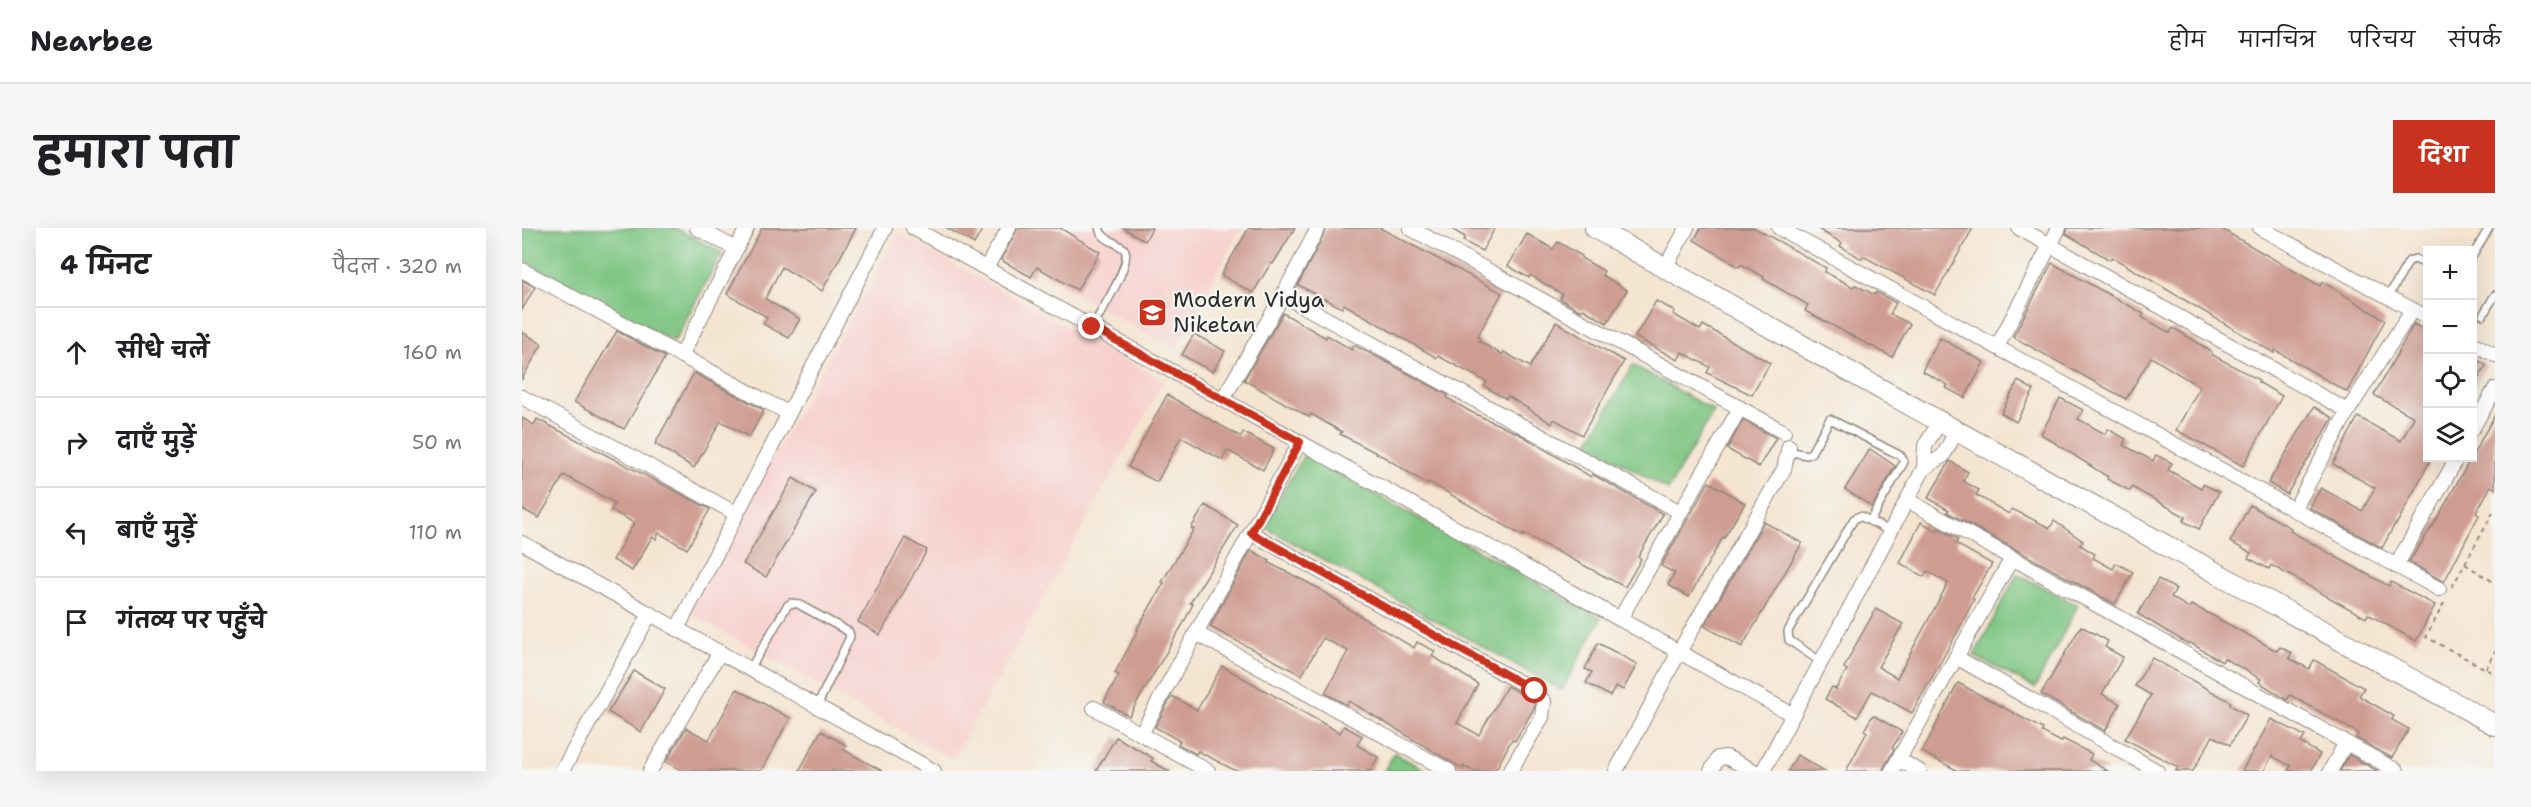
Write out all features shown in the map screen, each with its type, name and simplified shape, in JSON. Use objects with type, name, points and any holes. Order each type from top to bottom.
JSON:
[{"type":"street","points":[[697,228],[736,249]]},
{"type":"street","points":[[681,356],[747,228]]},
{"type":"street","points":[[678,629],[885,228]]},
{"type":"street","points":[[913,228],[1793,715]]},
{"type":"street","points":[[986,268],[1009,228]]},
{"type":"street","points":[[1223,399],[1283,295],[1318,228]]},
{"type":"street","points":[[1410,228],[1784,432]]},
{"type":"street","points":[[1595,228],[1948,427],[2185,554],[2495,725]]},
{"type":"street","points":[[1665,268],[1687,228]]},
{"type":"street","points":[[1779,228],[2444,591]]},
{"type":"street","points":[[2019,228],[2348,411]]},
{"type":"street","points":[[1997,347],[2060,228]]},
{"type":"street","points":[[2269,230],[2423,316]]},
{"type":"street","points":[[522,270],[788,413]]},
{"type":"street","points":[[1283,295],[1680,512]]},
{"type":"street","points":[[2294,510],[2348,411],[2412,310]]},
{"type":"street","points":[[2477,346],[2495,355]]},
{"type":"street","points":[[2477,420],[2495,389]]},
{"type":"street","points":[[522,397],[737,514]]},
{"type":"street","points":[[1620,619],[1740,408]]},
{"type":"street","points":[[1924,468],[1943,456],[1948,427]]},
{"type":"street","points":[[1763,771],[1924,468],[1925,446],[1948,427]]},
{"type":"street","points":[[1141,734],[1300,442]]},
{"type":"street","points":[[1616,771],[1679,652],[1784,469],[1789,448]]},
{"type":"street","points":[[2396,566],[2455,462]]},
{"type":"street","points":[[1907,500],[2397,771]]},
{"type":"street","points":[[1251,533],[1535,691],[1544,701],[1542,717],[1510,771]]},
{"type":"street","points":[[522,543],[934,771]]},
{"type":"street","points":[[1919,771],[1895,765],[2012,558]]},
{"type":"street","points":[[562,771],[650,614]]},
{"type":"street","points":[[1196,633],[1449,771]]},
{"type":"street","points":[[650,771],[720,652]]},
{"type":"street","points":[[1956,657],[2157,771]]},
{"type":"street","points":[[1094,708],[1208,771]]},
{"type":"street","points":[[2330,771],[2346,743]]},
{"type":"street","points":[[1711,771],[1718,758],[1726,757],[1754,771]]},
{"type":"lane","points":[[1092,327],[1123,269],[1127,256],[1125,250],[1103,237],[1099,228]]},
{"type":"lane","points":[[2477,248],[2489,228]]},
{"type":"lane","points":[[2388,297],[2409,261],[2415,259],[2423,263]]},
{"type":"lane","points":[[2483,315],[2495,295]]},
{"type":"lane","points":[[1789,448],[1806,455],[1811,453],[1830,419],[1901,456],[1905,462],[1870,521]]},
{"type":"lane","points":[[1821,662],[1794,646],[1789,640],[1788,631],[1854,519],[1860,516],[1890,531]]},
{"type":"lane","points":[[750,669],[791,603],[798,604],[849,632],[850,636],[817,706]]},
{"type":"path","points":[[2444,591],[2465,564],[2495,509]]},
{"type":"path","points":[[2465,564],[2495,583]]},
{"type":"path","points":[[2444,603],[2426,636],[2495,674]]},
{"type":"path","points":[[2486,669],[2495,651]]},
{"type":"shaded area","name":"Modern Vidya Niketan","points":[[1072,228],[1241,228],[1175,350],[1043,275]]},
{"type":"shaded area","points":[[898,233],[1164,381],[953,760],[687,612]]},
{"type":"green space","points":[[522,228],[676,228],[722,253],[674,342],[522,260]]},
{"type":"green space","points":[[1633,365],[1714,411],[1668,490],[1588,443]]},
{"type":"green space","points":[[1304,455],[1601,618],[1562,690],[1264,527]]},
{"type":"green space","points":[[2017,574],[2078,605],[2035,688],[1974,656]]},
{"type":"green space","points":[[1394,753],[1427,771],[1384,771]]},
{"type":"building","points":[[762,228],[856,228],[822,291],[782,267],[765,299],[800,319],[789,338],[763,324],[767,317],[727,294]]},
{"type":"building","points":[[947,228],[983,228],[974,244]]},
{"type":"building","points":[[1018,228],[1060,228],[1100,252],[1077,290],[1037,267],[1031,277],[1001,260]]},
{"type":"building","points":[[1123,228],[1152,228],[1145,241]]},
{"type":"building","points":[[1249,228],[1295,228],[1253,293],[1221,275]]},
{"type":"building","points":[[1327,228],[1380,228],[1502,293],[1477,337],[1479,341],[1502,355],[1504,352],[1530,367],[1556,322],[1624,361],[1582,435],[1554,419],[1552,424],[1508,396],[1506,399],[1484,386],[1487,382],[1438,356],[1437,358],[1344,304],[1342,308],[1298,285]]},
{"type":"building","points":[[1450,228],[1495,228],[1482,251],[1463,241],[1465,237]]},
{"type":"building","points":[[1701,228],[1755,228],[1826,268],[1825,272],[1853,287],[1855,285],[1875,295],[1876,292],[1896,303],[1890,314],[1910,324],[1892,357],[1805,311],[1808,305],[1763,279],[1764,277],[1741,264],[1739,267],[1694,240]]},
{"type":"building","points":[[1816,228],[1973,228],[1935,295],[1863,256],[1862,259],[1840,246],[1842,243]]},
{"type":"building","points":[[2068,228],[2220,228],[2320,286],[2323,282],[2385,320],[2347,392],[2275,350],[2274,353],[2112,257],[2110,260],[2066,234]]},
{"type":"building","points":[[1527,234],[1553,249],[1558,242],[1604,271],[1602,275],[1627,290],[1607,323],[1560,299],[1562,294],[1530,275],[1529,278],[1508,266]]},
{"type":"building","points":[[2052,263],[2144,314],[2142,317],[2170,333],[2173,328],[2212,352],[2211,354],[2259,380],[2258,382],[2282,396],[2243,466],[2176,430],[2200,387],[2151,357],[2126,399],[2013,337]]},
{"type":"building","points":[[522,280],[535,287],[522,310]]},
{"type":"building","points":[[1656,301],[1675,311],[1673,314],[1700,330],[1703,325],[1770,363],[1752,395],[1707,373],[1710,367],[1682,352],[1678,360],[1635,337]]},
{"type":"building","points":[[1283,313],[1326,338],[1327,335],[1352,350],[1354,345],[1381,359],[1448,395],[1447,398],[1471,412],[1521,435],[1591,477],[1592,474],[1663,514],[1638,557],[1641,559],[1625,587],[1524,534],[1523,536],[1429,482],[1428,485],[1386,458],[1340,434],[1342,432],[1311,414],[1309,417],[1244,380]]},
{"type":"building","points":[[2414,324],[2423,330],[2423,462],[2429,462],[2382,548],[2310,508],[2321,488],[2362,511],[2375,488],[2333,464],[2358,417],[2401,441],[2414,417],[2374,395]]},
{"type":"building","points":[[617,331],[665,357],[624,429],[574,402]]},
{"type":"building","points":[[522,332],[542,344],[522,379]]},
{"type":"building","points":[[1194,334],[1225,351],[1213,372],[1182,355]]},
{"type":"building","points":[[1940,338],[1984,362],[1965,398],[1946,388],[1948,385],[1922,371]]},
{"type":"building","points":[[2477,360],[2486,365],[2477,381]]},
{"type":"building","points":[[694,373],[764,410],[749,437],[721,421],[694,468],[655,444]]},
{"type":"building","points":[[2018,381],[2034,390],[2016,422],[2001,413]]},
{"type":"building","points":[[1167,395],[1241,437],[1243,432],[1274,449],[1263,470],[1227,450],[1222,460],[1181,437],[1157,482],[1128,467]]},
{"type":"building","points":[[2060,398],[2083,410],[2078,419],[2105,434],[2108,429],[2126,439],[2123,445],[2153,461],[2156,455],[2172,463],[2168,470],[2201,488],[2203,484],[2219,492],[2199,529],[2183,521],[2186,517],[2132,487],[2130,491],[2107,479],[2108,477],[2041,434]]},
{"type":"building","points":[[2314,407],[2333,418],[2287,494],[2268,483]]},
{"type":"building","points":[[2495,415],[2495,489],[2491,486],[2476,513],[2479,515],[2444,582],[2409,562],[2437,519],[2469,462],[2477,462],[2477,447]]},
{"type":"building","points":[[522,418],[534,425],[537,419],[710,509],[687,549],[659,533],[656,539],[652,537],[632,571],[613,560],[634,523],[611,510],[615,503],[564,475],[539,518],[522,509]]},
{"type":"building","points":[[1743,420],[1776,438],[1759,467],[1727,449]]},
{"type":"building","points":[[1870,449],[1895,466],[1872,507],[1845,489]]},
{"type":"building","points":[[1950,461],[1968,472],[1963,481],[1979,490],[1976,495],[2009,514],[2012,509],[2050,528],[2054,521],[2083,541],[2080,545],[2095,554],[2093,558],[2113,569],[2116,563],[2133,572],[2115,604],[1947,512],[1949,510],[1928,498]]},
{"type":"building","points":[[793,478],[816,492],[766,577],[743,564]]},
{"type":"building","points":[[1709,482],[1745,503],[1689,597],[1668,585],[1675,573],[1661,566]]},
{"type":"building","points":[[1205,505],[1238,525],[1190,603],[1193,604],[1183,624],[1129,716],[1104,702],[1119,675],[1115,673],[1137,629],[1194,529],[1191,528]]},
{"type":"building","points":[[2250,505],[2291,528],[2290,531],[2363,572],[2389,586],[2391,582],[2435,605],[2416,641],[2368,614],[2366,618],[2271,565],[2269,569],[2248,558],[2251,553],[2230,542]]},
{"type":"building","points":[[1764,522],[1802,543],[1742,647],[1704,626]]},
{"type":"building","points":[[1921,522],[1958,539],[1956,544],[1992,564],[1912,713],[1872,691],[1857,717],[1825,699],[1832,687],[1836,689],[1847,670],[1844,668],[1876,609],[1903,624],[1878,667],[1897,678],[1948,583],[1927,571],[1924,577],[1900,563]]},
{"type":"building","points":[[905,538],[927,550],[880,635],[858,622]]},
{"type":"building","points":[[1251,550],[1270,561],[1269,563],[1318,588],[1340,604],[1414,648],[1417,642],[1435,651],[1432,656],[1478,684],[1457,723],[1479,735],[1507,686],[1529,698],[1535,704],[1534,708],[1515,741],[1512,739],[1495,771],[1473,771],[1464,766],[1463,769],[1349,701],[1347,705],[1325,693],[1348,651],[1323,638],[1302,675],[1210,627]]},
{"type":"building","points":[[2158,579],[2176,589],[2171,597],[2189,608],[2191,605],[2208,613],[2277,651],[2280,647],[2292,653],[2289,658],[2309,669],[2314,660],[2364,688],[2359,696],[2394,716],[2392,720],[2409,729],[2392,758],[2356,738],[2358,733],[2290,695],[2287,700],[2259,682],[2261,679],[2224,658],[2222,662],[2138,614]]},
{"type":"building","points":[[2081,626],[2108,641],[2105,647],[2123,657],[2102,694],[2120,704],[2105,731],[2041,694]]},
{"type":"building","points":[[1598,643],[1637,664],[1623,690],[1616,686],[1610,696],[1586,683],[1592,672],[1585,669]]},
{"type":"building","points":[[2152,658],[2231,702],[2230,705],[2247,715],[2230,745],[2213,736],[2193,771],[2176,771],[2178,767],[2125,739],[2151,695],[2135,686]]},
{"type":"building","points":[[1222,666],[1340,733],[1344,726],[1362,736],[1357,745],[1378,757],[1370,771],[1236,771],[1198,751],[1196,754],[1178,744],[1180,741],[1155,727],[1172,696],[1197,710]]},
{"type":"building","points":[[634,671],[665,689],[641,732],[608,712]]},
{"type":"building","points":[[1958,683],[2043,729],[2042,732],[2061,742],[2063,739],[2092,754],[2089,760],[2108,771],[1958,771],[1922,752]]},
{"type":"building","points":[[737,689],[790,718],[761,771],[683,771],[666,762],[686,728],[709,740]]},
{"type":"building","points":[[1873,715],[1902,732],[1892,748],[1894,749],[1882,771],[1846,771],[1867,732],[1864,730]]},
{"type":"building","points":[[2271,719],[2305,736],[2301,743],[2320,754],[2311,771],[2288,771],[2291,766],[2272,756],[2264,771],[2242,771]]},
{"type":"building","points":[[821,731],[846,745],[844,750],[882,771],[799,771]]},
{"type":"building","points":[[1116,737],[1153,758],[1151,761],[1169,771],[1096,771]]},
{"type":"building","points":[[1797,755],[1825,771],[1788,771]]},
{"type":"building","points":[[2349,755],[2378,771],[2340,771]]},
{"type":"place","name":"Modern Vidya Niketan","points":[[1152,312]]},
{"type":"route","points":[[1092,327],[1300,442],[1251,533],[1535,691]]}]
